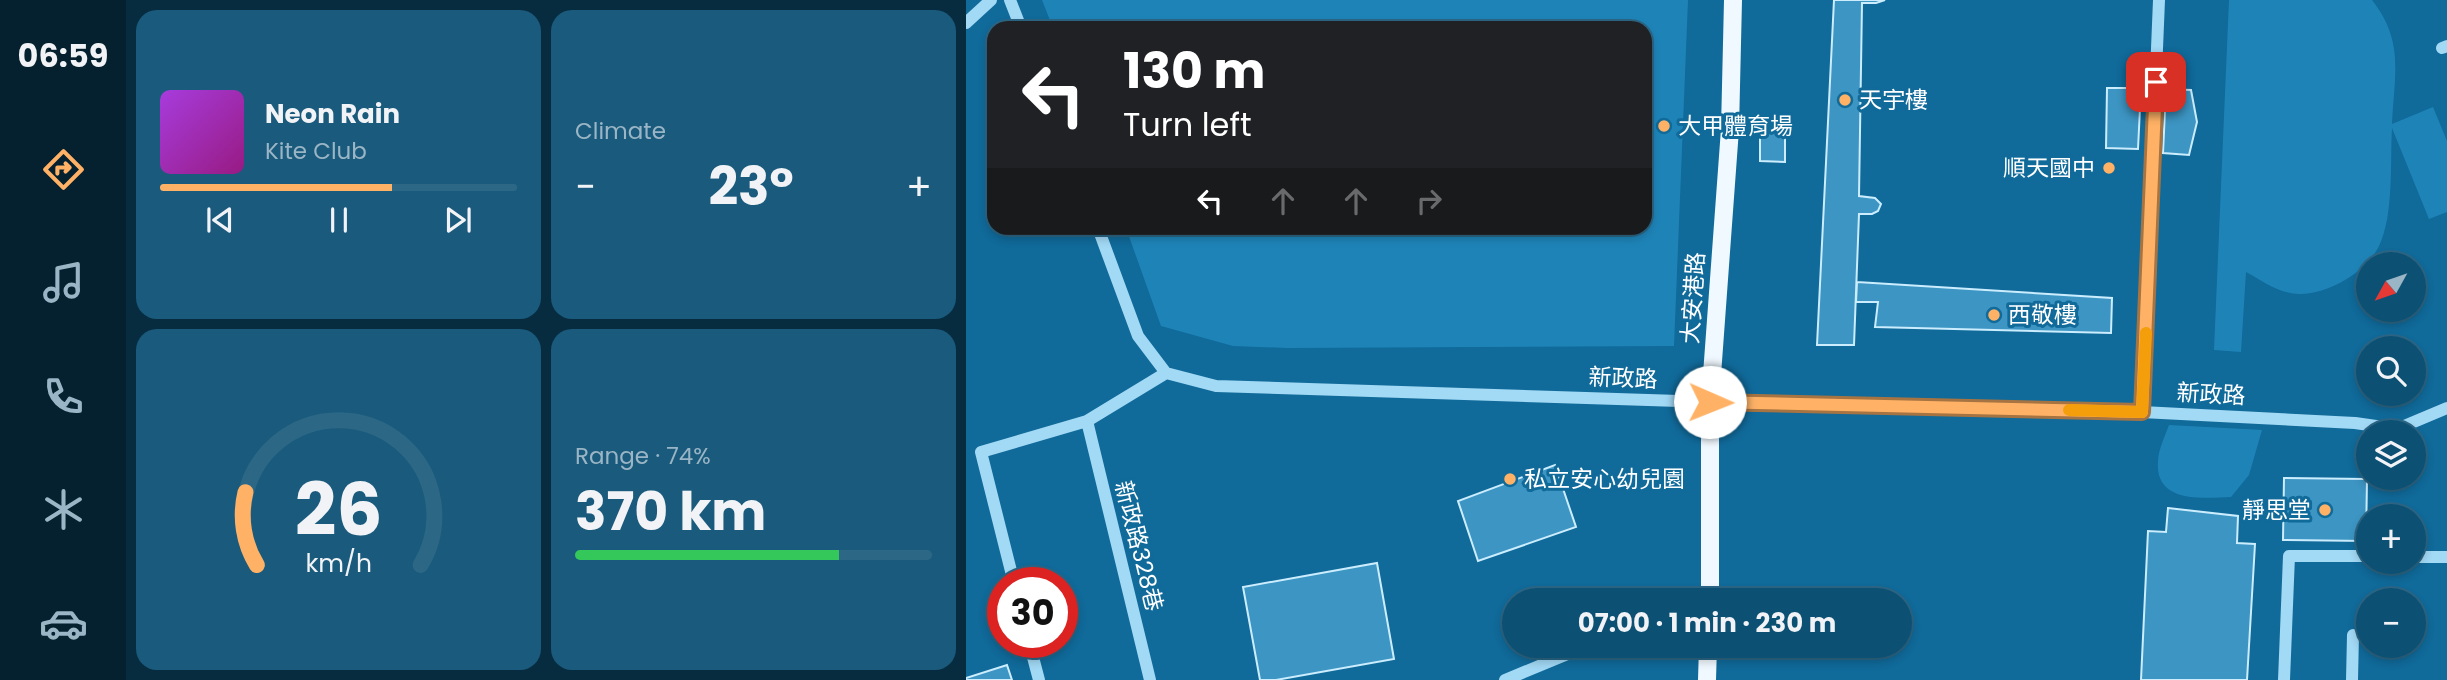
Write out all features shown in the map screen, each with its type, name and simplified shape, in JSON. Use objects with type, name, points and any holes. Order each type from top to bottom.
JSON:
[{"type":"main road","name":"大安港路","points":[[1710,588],[1710,402],[1730,129],[1733,0]]},
{"type":"main road","points":[[1707,680],[1708,658]]},
{"type":"street","points":[[966,23],[991,0]]},
{"type":"street","points":[[1010,0],[1018,21]]},
{"type":"street","points":[[2142,412],[2159,0]]},
{"type":"street","points":[[1010,567],[981,452],[1087,421],[1166,373],[1138,336],[1101,235]]},
{"type":"street","name":"新政路","points":[[1166,373],[1216,386],[1710,402],[2142,412],[2355,423],[2397,429],[2447,408]]},
{"type":"street","name":"新政路328巷","points":[[1087,421],[1150,680]]},
{"type":"street","points":[[2284,680],[2290,556],[2356,556]]},
{"type":"street","points":[[2426,556],[2447,557]]},
{"type":"street","points":[[2352,680],[2353,635]]},
{"type":"street","points":[[1034,658],[1039,680]]},
{"type":"street","points":[[1505,680],[1558,658]]},
{"type":"shaded area","name":"大甲體育場","points":[[1042,0],[1688,0],[1674,346],[1233,346],[1161,326],[1128,235],[1652,235],[1652,21],[1050,21]]},
{"type":"shaded area","points":[[2229,0],[2372,0],[2389,30],[2393,45],[2395,74],[2392,124],[2433,107],[2447,141],[2447,212],[2429,219],[2392,128],[2387,219],[2375,252],[2356,252],[2356,273],[2334,286],[2311,293],[2285,292],[2246,272],[2241,352],[2214,350]]},
{"type":"shaded area","points":[[2169,425],[2262,430],[2249,475],[2231,497],[2183,496],[2164,485],[2159,476],[2158,457]]},
{"type":"building","name":"天宇樓","points":[[1834,0],[1885,0],[1862,3],[1859,196],[1875,198],[1881,204],[1878,211],[1872,214],[1859,214],[1854,345],[1817,345]]},
{"type":"building","points":[[2107,88],[2141,88],[2138,149],[2106,148]]},
{"type":"building","points":[[2166,89],[2191,90],[2197,122],[2189,155],[2163,153]]},
{"type":"building","points":[[1760,130],[1785,130],[1785,162],[1760,161]]},
{"type":"building","name":"西敬樓","points":[[1857,282],[2112,298],[2111,333],[1875,327],[1878,302],[1856,302]]},
{"type":"building","points":[[1555,465],[1576,527],[1478,561],[1458,501]]},
{"type":"building","name":"靜思堂","points":[[2284,478],[2356,479],[2356,490],[2367,490],[2367,504],[2356,504],[2356,541],[2283,540]]},
{"type":"building","points":[[2168,508],[2238,516],[2237,543],[2255,544],[2247,680],[2141,680],[2148,531],[2166,532]]},
{"type":"building","points":[[1377,563],[1394,659],[1276,680],[1260,680],[1243,587]]},
{"type":"building","points":[[1007,665],[1012,680],[966,680],[966,678]]},
{"type":"slow traffic","points":[[2069,410],[2142,412],[2146,333]]},
{"type":"place","name":"天宇樓","points":[[1845,100]]},
{"type":"place","name":"大甲體育場","points":[[1664,126]]},
{"type":"place","name":"順天國中","points":[[2109,168]]},
{"type":"place","name":"西敬樓","points":[[1994,315]]},
{"type":"place","name":"私立安心幼兒園","points":[[1510,479]]},
{"type":"place","name":"靜思堂","points":[[2325,510]]},
{"type":"route","points":[[1710,402],[2142,412],[2156,82]]}]
